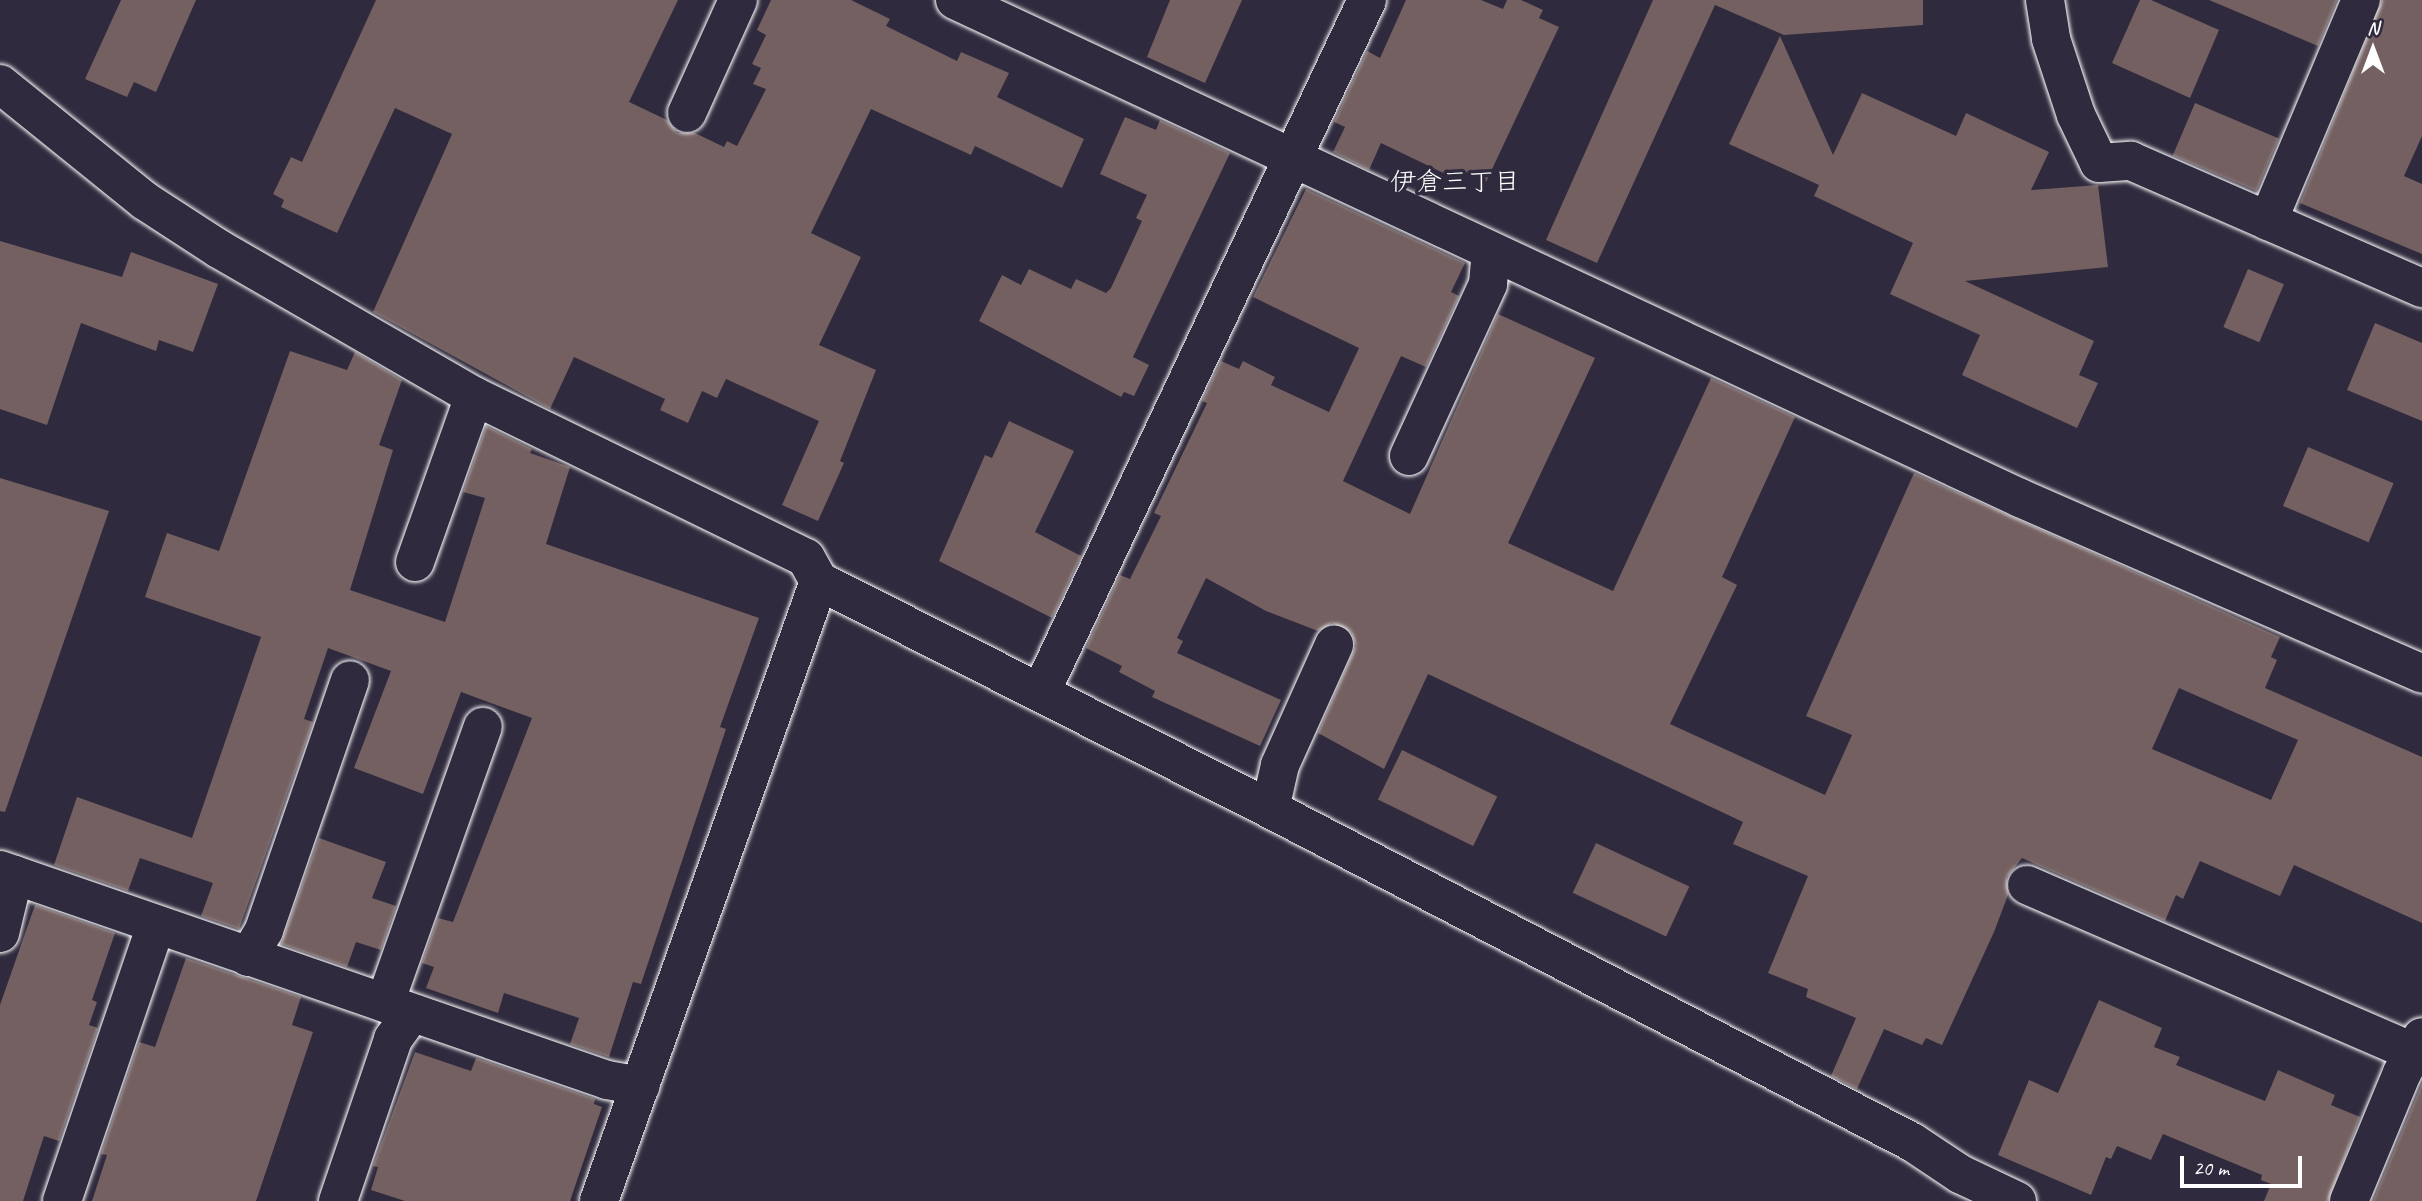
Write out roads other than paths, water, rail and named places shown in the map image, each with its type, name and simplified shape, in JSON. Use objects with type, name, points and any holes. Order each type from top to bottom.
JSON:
[{"type":"street","points":[[687,113],[738,0]]},
{"type":"street","points":[[955,0],[1295,156],[1491,251],[2020,498],[2422,674]]},
{"type":"street","points":[[1041,692],[1367,0]]},
{"type":"street","points":[[2045,0],[2051,39],[2076,115],[2099,163],[2131,161],[2422,288]]},
{"type":"street","points":[[2268,221],[2361,0]]},
{"type":"street","points":[[0,83],[145,201],[474,396],[806,558],[819,581],[1270,809],[1912,1142],[1960,1174],[2017,1201]]},
{"type":"street","points":[[1409,456],[1488,284],[1491,251]]},
{"type":"street","points":[[415,562],[474,396]]},
{"type":"street","points":[[599,1201],[819,581]]},
{"type":"street","points":[[1270,809],[1280,765],[1334,645]]},
{"type":"street","points":[[248,957],[264,930],[350,680]]},
{"type":"street","points":[[338,1201],[393,1039],[399,1008],[483,727]]},
{"type":"street","points":[[0,933],[7,873],[607,1080],[640,1086]]},
{"type":"street","points":[[2027,885],[2418,1054],[2402,1073],[2349,1201]]},
{"type":"street","points":[[62,1201],[156,925]]},
{"type":"district","name":"伊倉三丁目","points":[[1455,182]]}]
